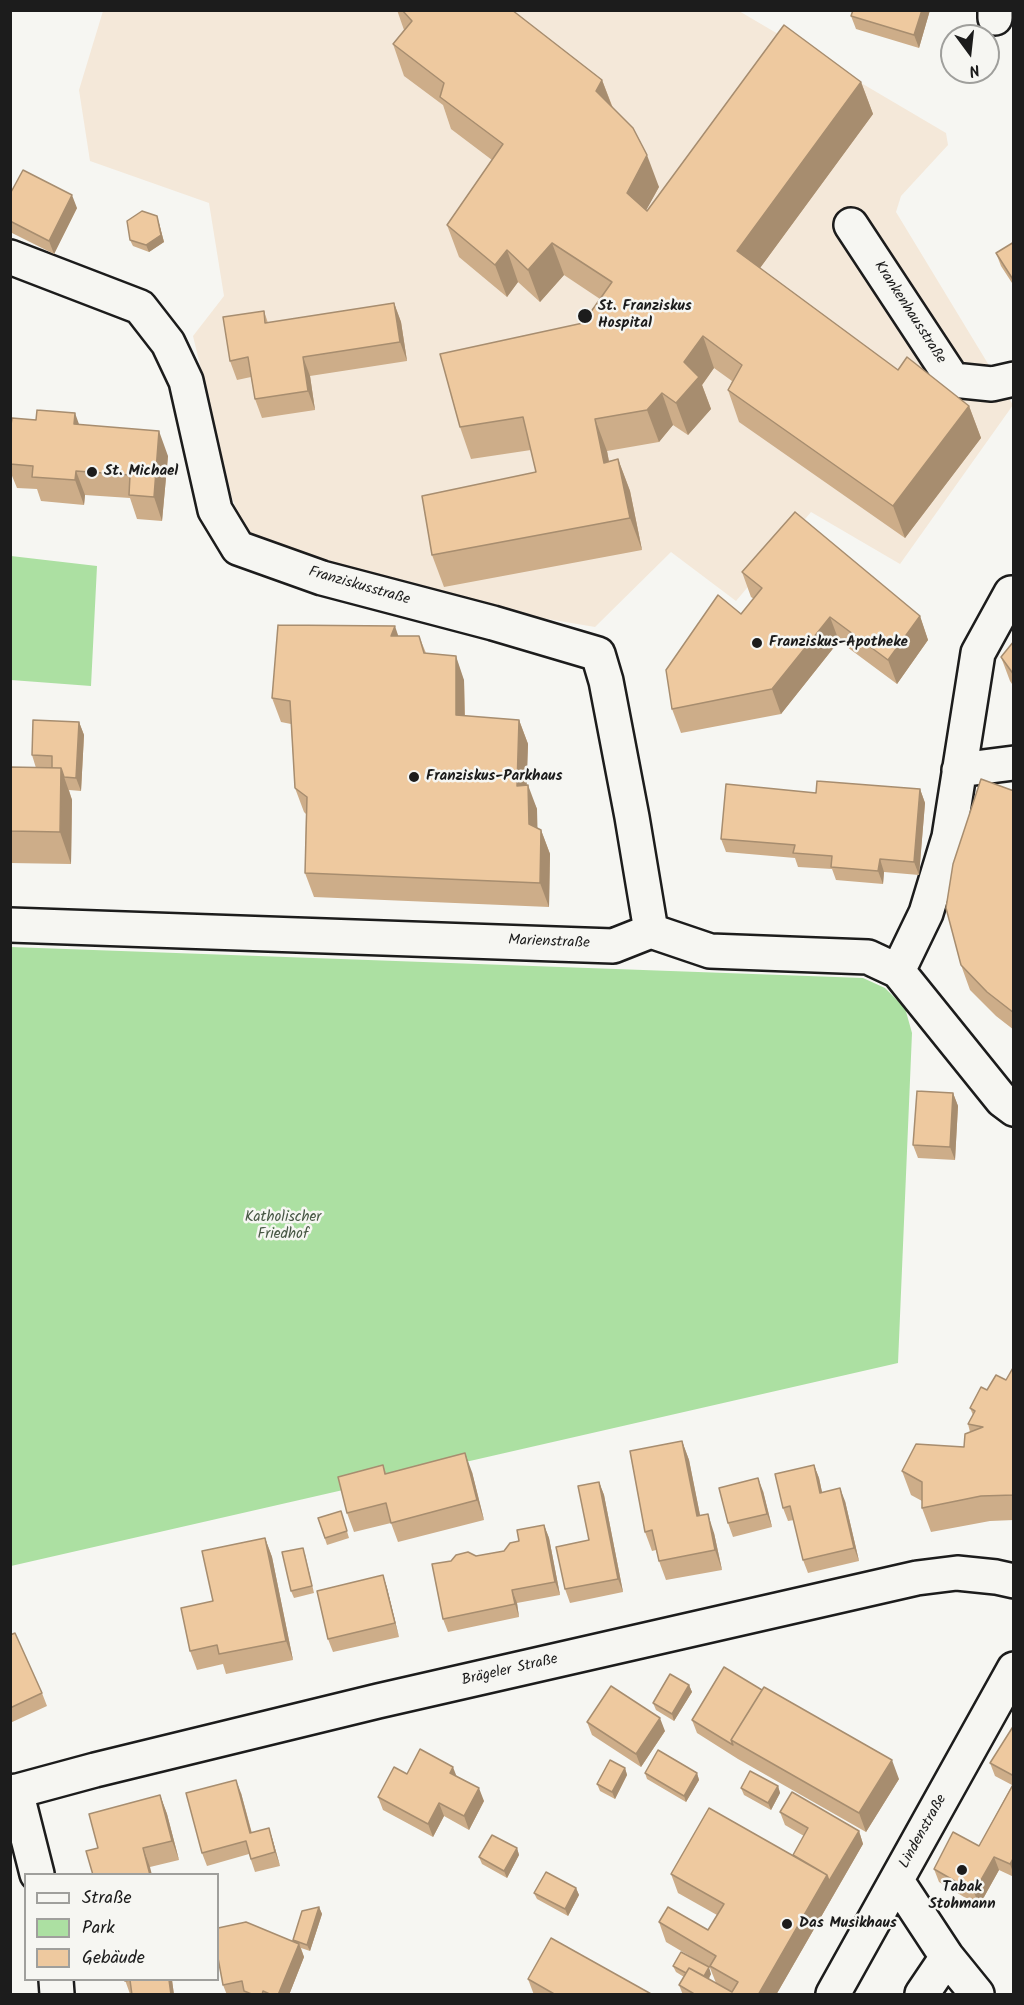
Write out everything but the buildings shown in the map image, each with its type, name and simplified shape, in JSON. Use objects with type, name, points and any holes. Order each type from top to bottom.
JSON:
[{"type":"street","name":"Krankenhausstraße","points":[[851,225],[953,380],[992,384],[1014,379]]},
{"type":"street","name":"Franziskusstraße","points":[[10,257],[140,307],[168,342],[186,381],[215,510],[238,548],[322,578],[493,623],[598,654],[606,681],[651,931]]},
{"type":"street","points":[[898,971],[926,913],[946,848],[978,653],[1011,593]]},
{"type":"street","points":[[959,770],[1014,763]]},
{"type":"street","name":"Marienstraße","points":[[10,924],[613,946],[651,931]]},
{"type":"street","points":[[651,931],[710,951],[868,957],[898,971],[1002,1100],[1014,1109]]},
{"type":"street","name":"Brägeler Straße","points":[[13,1792],[366,1704],[917,1578],[957,1573],[1014,1581]]},
{"type":"street","name":"Lindenstraße","points":[[833,1995],[1014,1669]]},
{"type":"street","points":[[13,1792],[36,1873]]},
{"type":"street","points":[[897,1881],[947,1957],[977,1995]]},
{"type":"street","points":[[922,1995],[947,1957]]},
{"type":"shaded area","name":"St. Franziskus Hospital","points":[[103,11],[739,11],[946,133],[948,145],[901,196],[896,212],[1013,405],[900,564],[811,512],[736,601],[671,552],[595,627],[459,604],[247,535],[232,498],[193,336],[224,296],[209,203],[90,161],[79,90]]},
{"type":"green space","points":[[11,556],[97,566],[91,686],[11,680]]},
{"type":"green space","name":"Katholischer Friedhof","points":[[11,947],[863,978],[885,988],[905,1008],[912,1033],[898,1363],[11,1566]]},
{"type":"place","name":"St. Franziskus Hospital","points":[[585,316]]},
{"type":"place","name":"St. Michael","points":[[92,472]]},
{"type":"place","name":"Franziskus-Apotheke","points":[[757,643]]},
{"type":"place","name":"Franziskus-Parkhaus","points":[[414,777]]},
{"type":"place","name":"Tabak Stohmann","points":[[962,1870]]},
{"type":"place","name":"Das Musikhaus","points":[[787,1924]]}]
